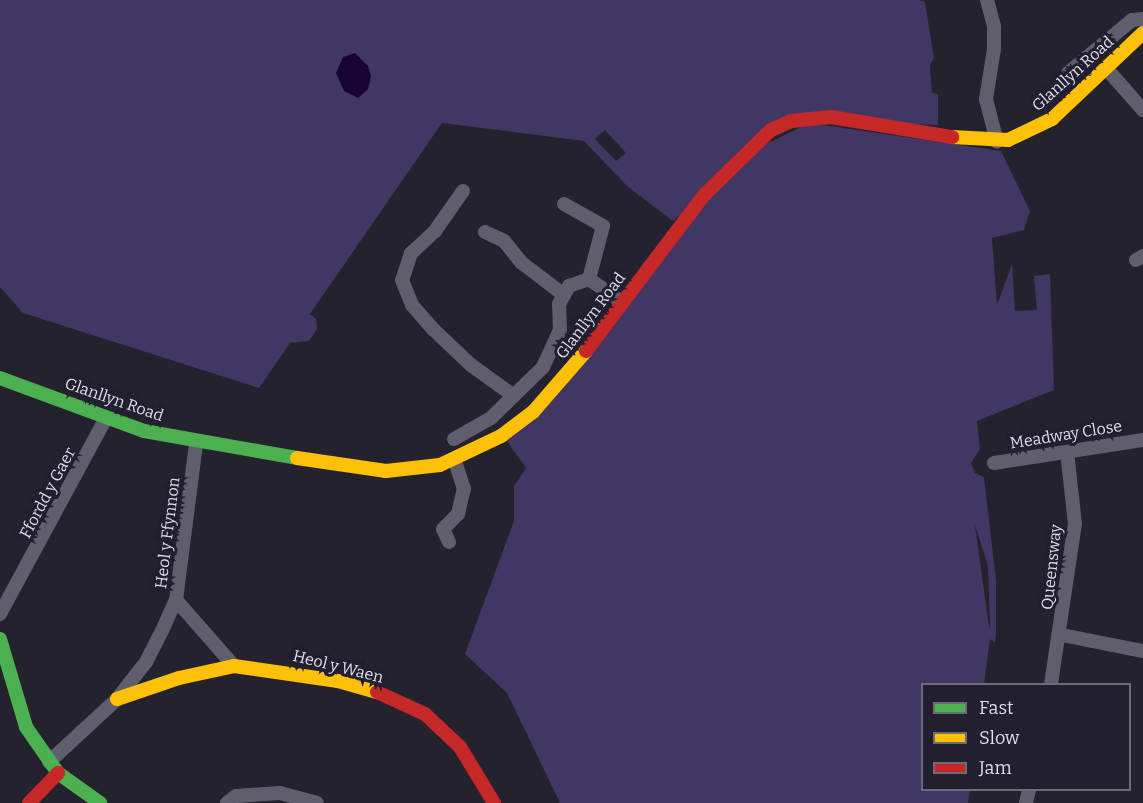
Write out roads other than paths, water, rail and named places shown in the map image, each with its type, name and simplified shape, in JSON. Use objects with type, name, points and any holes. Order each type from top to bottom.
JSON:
[{"type":"street","points":[[987,0],[994,27],[994,49],[986,99],[997,142]]},
{"type":"street","points":[[1068,73],[1132,20],[1143,19]]},
{"type":"street","name":"Glanllyn Road","points":[[0,378],[106,418],[196,443],[386,471],[426,470],[455,461],[501,436],[533,412],[562,381],[704,195],[755,143],[790,121],[831,117],[997,142],[1029,132],[1052,119],[1143,33]]},
{"type":"street","points":[[1106,68],[1143,110]]},
{"type":"street","points":[[463,191],[435,231],[411,253],[402,280],[412,306],[434,330],[471,365],[514,396]]},
{"type":"street","points":[[564,204],[603,226],[589,279]]},
{"type":"street","points":[[485,232],[504,241],[522,263],[564,295]]},
{"type":"street","points":[[589,279],[622,302]]},
{"type":"street","points":[[454,439],[490,418],[543,367],[560,330],[559,304],[569,286],[589,279]]},
{"type":"street","name":"Ffordd y Gaer","points":[[0,614],[106,418]]},
{"type":"street","name":"Meadway Close","points":[[994,463],[1143,440]]},
{"type":"street","name":"Heol y Ffynnon","points":[[49,762],[117,699],[146,662],[176,600],[196,443]]},
{"type":"street","name":"Queensway","points":[[1051,683],[1062,635],[1075,524],[1067,452]]},
{"type":"street","points":[[443,532],[458,514],[462,503],[463,480],[455,461]]},
{"type":"street","points":[[176,600],[234,666]]},
{"type":"street","points":[[1062,635],[1143,651]]},
{"type":"street","points":[[0,639],[26,727],[58,773],[100,803]]},
{"type":"street","name":"Heol y Waen","points":[[117,699],[179,678],[234,666],[338,681],[384,694],[425,714],[460,747],[494,803]]},
{"type":"street","points":[[29,803],[58,773]]},
{"type":"street","points":[[227,803],[236,796],[280,793],[317,803]]}]
